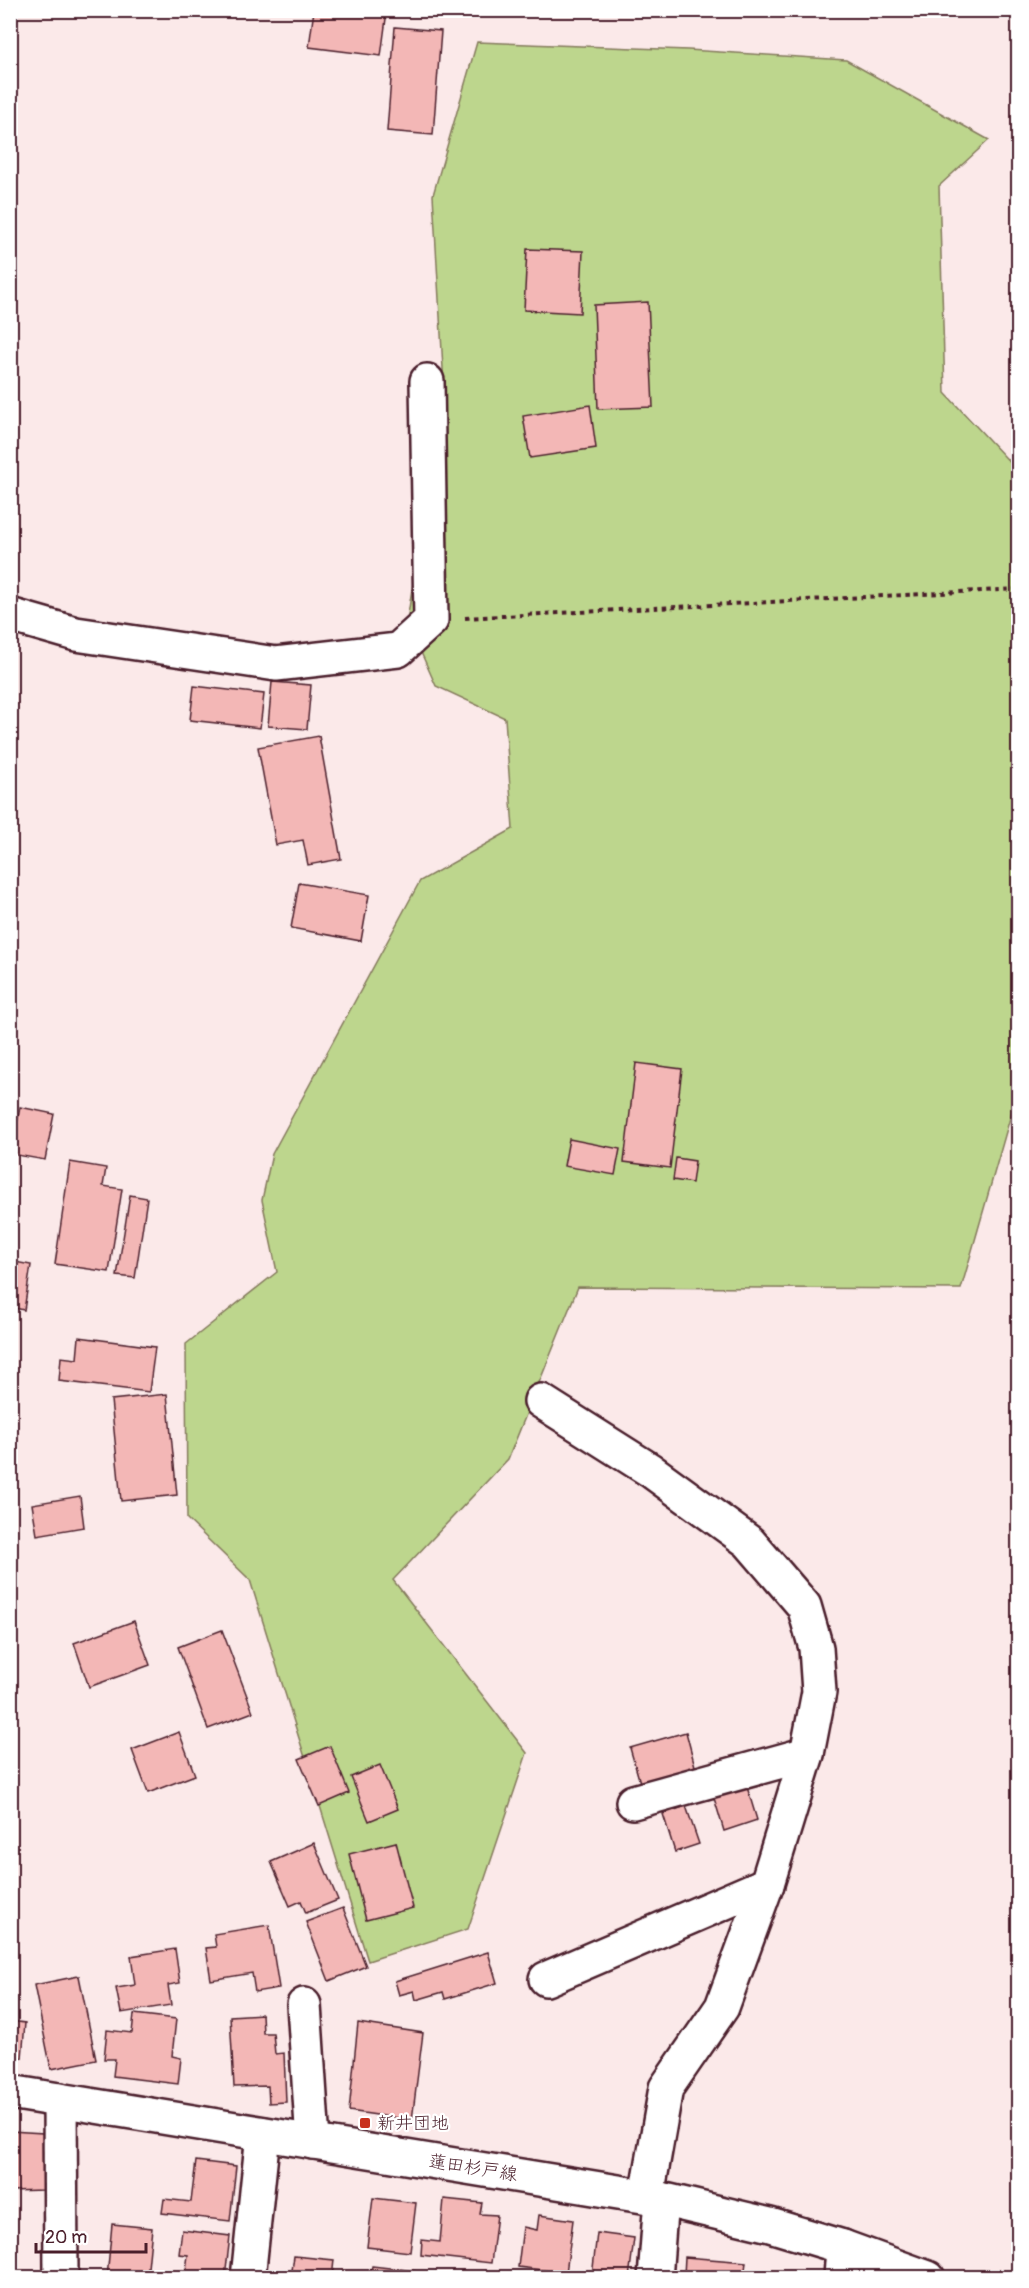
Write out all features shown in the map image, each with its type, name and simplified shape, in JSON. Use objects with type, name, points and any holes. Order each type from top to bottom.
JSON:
[{"type":"street","points":[[10,615],[76,634],[276,664],[398,650],[431,620],[427,381]]},
{"type":"street","points":[[541,1401],[650,1470],[749,1542],[804,1606],[816,1648],[819,1692],[807,1754],[766,1884],[722,2007],[666,2088],[654,2197],[655,2277]]},
{"type":"street","points":[[633,1802],[807,1754]]},
{"type":"street","points":[[546,1979],[766,1884]]},
{"type":"street","points":[[304,2005],[313,2142]]},
{"type":"street","name":"蓮田杉戸線","points":[[10,2092],[654,2197],[770,2225],[842,2262],[928,2277]]},
{"type":"street","points":[[60,2100],[61,2277]]},
{"type":"street","points":[[248,2277],[264,2134]]},
{"type":"path","points":[[431,620],[1018,589]]},
{"type":"green space","points":[[477,42],[688,50],[846,60],[989,140],[939,186],[945,393],[1018,471],[1018,1090],[961,1289],[578,1287],[508,1459],[393,1580],[527,1753],[468,1929],[368,1961],[250,1580],[187,1519],[186,1344],[277,1272],[262,1200],[272,1154],[420,881],[513,829],[505,718],[436,686],[407,621],[444,386],[433,195]]},
{"type":"building","points":[[314,10],[387,11],[381,56],[309,47]]},
{"type":"building","points":[[395,27],[441,31],[433,135],[387,131]]},
{"type":"building","points":[[527,249],[583,251],[580,313],[524,310]]},
{"type":"building","points":[[648,302],[653,407],[598,409],[594,305]]},
{"type":"building","points":[[590,405],[596,448],[530,458],[523,416]]},
{"type":"building","points":[[272,682],[311,685],[307,729],[268,726]]},
{"type":"building","points":[[194,686],[264,694],[260,728],[190,720]]},
{"type":"building","points":[[319,736],[341,859],[308,865],[303,840],[276,845],[258,747]]},
{"type":"building","points":[[299,883],[369,895],[361,941],[291,928]]},
{"type":"building","points":[[636,1063],[682,1069],[670,1168],[624,1162]]},
{"type":"building","points":[[20,1107],[54,1114],[45,1160],[11,1154]]},
{"type":"building","points":[[569,1139],[620,1149],[615,1175],[564,1166]]},
{"type":"building","points":[[676,1158],[695,1161],[692,1183],[673,1180]]},
{"type":"building","points":[[70,1162],[106,1168],[103,1186],[122,1189],[109,1272],[55,1264]]},
{"type":"building","points":[[130,1195],[147,1198],[135,1278],[117,1276]]},
{"type":"building","points":[[10,1261],[31,1265],[24,1310],[10,1307]]},
{"type":"building","points":[[79,1337],[155,1347],[149,1392],[59,1381],[61,1357],[77,1359]]},
{"type":"building","points":[[167,1394],[177,1495],[121,1501],[111,1400]]},
{"type":"building","points":[[80,1496],[84,1527],[37,1535],[32,1504]]},
{"type":"building","points":[[134,1621],[150,1665],[89,1687],[74,1643]]},
{"type":"building","points":[[222,1630],[253,1712],[208,1729],[178,1647]]},
{"type":"building","points":[[179,1732],[195,1775],[148,1793],[132,1750]]},
{"type":"building","points":[[686,1732],[696,1770],[641,1786],[630,1748]]},
{"type":"building","points":[[330,1746],[349,1793],[319,1806],[299,1759]]},
{"type":"building","points":[[380,1765],[398,1809],[369,1821],[351,1777]]},
{"type":"building","points":[[747,1787],[757,1820],[724,1831],[714,1798]]},
{"type":"building","points":[[686,1806],[699,1844],[675,1852],[663,1814]]},
{"type":"building","points":[[396,1842],[413,1908],[366,1920],[349,1854]]},
{"type":"building","points":[[314,1843],[338,1900],[306,1913],[301,1901],[290,1906],[271,1862]]},
{"type":"building","points":[[343,1908],[366,1966],[329,1981],[306,1922]]},
{"type":"building","points":[[269,1925],[279,1988],[255,1992],[252,1973],[211,1980],[206,1948],[216,1947],[214,1934]]},
{"type":"building","points":[[175,1949],[180,1983],[168,1985],[171,2005],[121,2013],[116,1988],[135,1985],[131,1956]]},
{"type":"building","points":[[488,1952],[497,1983],[445,1999],[443,1992],[416,2000],[414,1991],[399,1995],[395,1981]]},
{"type":"building","points":[[79,1976],[96,2060],[51,2069],[34,1985]]},
{"type":"building","points":[[134,2014],[176,2019],[172,2056],[181,2058],[178,2084],[113,2076],[115,2059],[104,2059],[107,2030],[132,2033]]},
{"type":"building","points":[[262,2014],[263,2033],[273,2033],[275,2054],[284,2053],[286,2102],[269,2103],[268,2086],[234,2087],[230,2016]]},
{"type":"building","points":[[10,2021],[25,2023],[22,2058],[10,2057]]},
{"type":"building","points":[[358,2023],[423,2033],[412,2120],[349,2111]]},
{"type":"building","points":[[10,2131],[43,2133],[43,2190],[10,2191]]},
{"type":"building","points":[[196,2161],[236,2166],[230,2221],[162,2213],[164,2199],[191,2202]]},
{"type":"building","points":[[373,2198],[416,2203],[410,2252],[367,2247]]},
{"type":"building","points":[[444,2199],[482,2203],[480,2214],[497,2215],[491,2263],[421,2255],[422,2240],[440,2242]]},
{"type":"building","points":[[539,2215],[573,2220],[566,2273],[518,2267],[523,2227],[537,2230]]},
{"type":"building","points":[[112,2224],[152,2228],[147,2278],[107,2278]]},
{"type":"building","points":[[182,2230],[230,2236],[225,2278],[185,2278],[188,2255],[179,2254]]},
{"type":"building","points":[[597,2233],[634,2238],[629,2278],[592,2277]]},
{"type":"building","points":[[294,2256],[334,2260],[332,2278],[291,2278]]},
{"type":"building","points":[[685,2257],[746,2262],[744,2278],[684,2275]]},
{"type":"building","points":[[372,2266],[415,2271],[415,2278],[370,2278]]},
{"type":"place","name":"新井団地","points":[[365,2123]]}]
